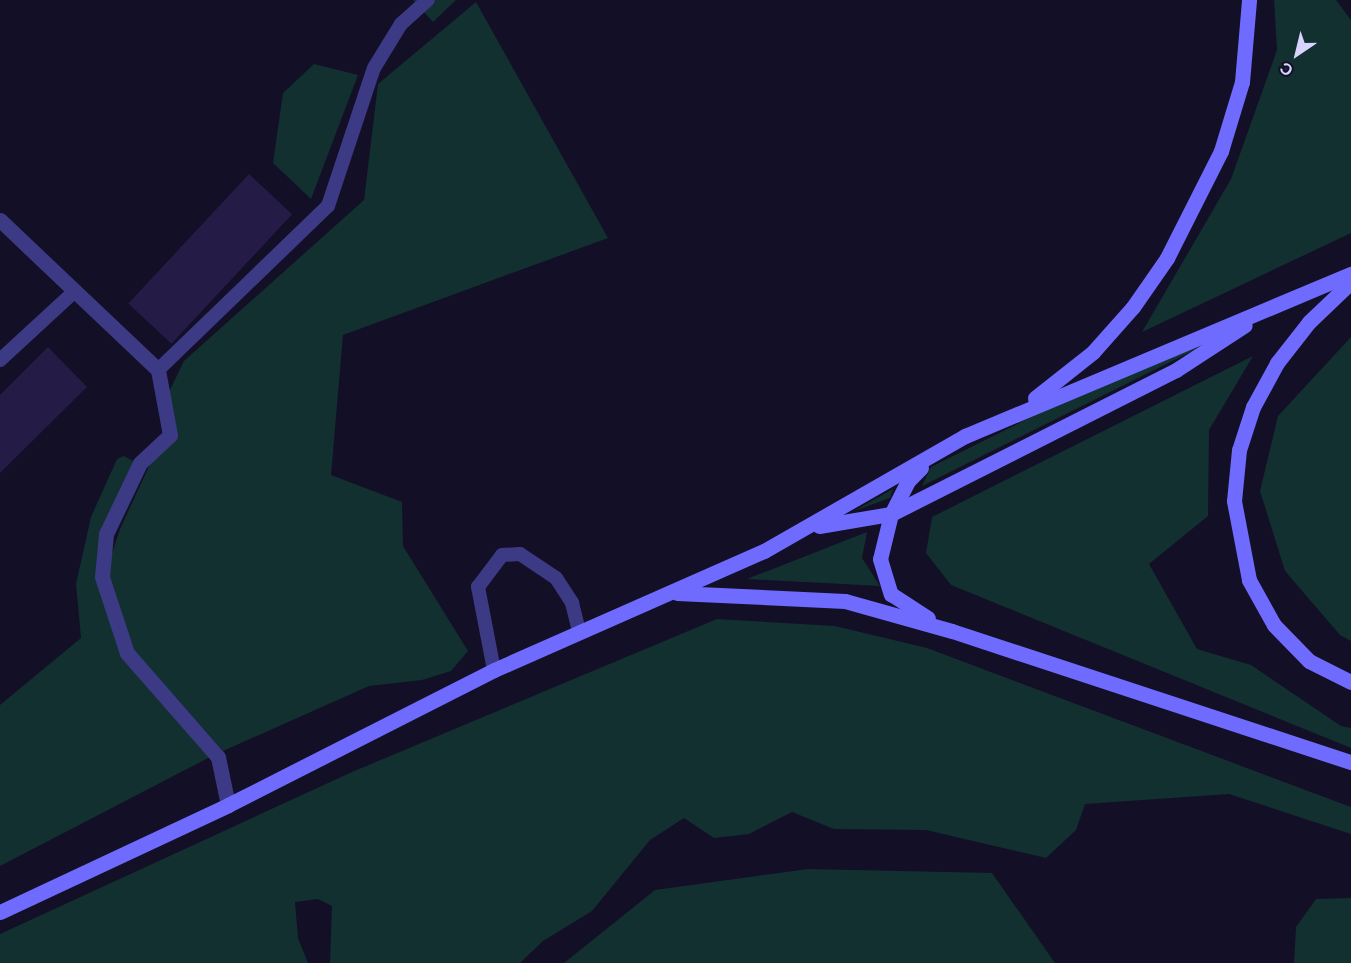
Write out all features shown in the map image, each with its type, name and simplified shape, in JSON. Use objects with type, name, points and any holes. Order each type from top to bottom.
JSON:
[{"type":"main road","points":[[1019,411],[1093,351],[1134,307],[1167,258],[1221,151],[1242,82],[1249,0]]},
{"type":"main road","points":[[0,912],[228,805],[494,670],[674,593],[810,528],[934,454],[1019,411],[1351,274]]},
{"type":"main road","points":[[1351,282],[1309,322],[1277,363],[1253,407],[1239,450],[1234,501],[1249,580],[1274,625],[1309,661],[1351,682]]},
{"type":"main road","points":[[810,528],[891,514],[1176,370],[1275,306]]},
{"type":"main road","points":[[934,454],[908,481],[891,514],[880,559],[891,594],[952,631]]},
{"type":"main road","points":[[674,593],[845,601],[952,631],[1351,762]]},
{"type":"street","points":[[0,220],[158,370],[170,435],[140,463],[106,534],[102,577],[127,653],[218,757],[228,805]]},
{"type":"lane","points":[[158,370],[328,206],[374,68],[401,24],[428,0]]},
{"type":"lane","points":[[0,360],[75,291]]},
{"type":"lane","points":[[494,670],[478,587],[502,555],[520,554],[556,578],[572,603],[579,632]]},
{"type":"green space","points":[[413,0],[456,0],[433,22]]},
{"type":"green space","points":[[1274,0],[1336,0],[1351,20],[1351,233],[1142,332],[1231,179],[1277,50]]},
{"type":"green space","points":[[476,2],[608,238],[343,335],[331,475],[402,502],[403,546],[468,651],[451,671],[422,680],[369,686],[223,751],[131,647],[106,571],[120,529],[151,462],[172,436],[166,398],[184,361],[364,200],[378,84]]},
{"type":"green space","points":[[314,64],[358,75],[311,199],[273,163],[283,93]]},
{"type":"green space","points":[[1351,337],[1351,641],[1340,635],[1285,571],[1260,491],[1278,416]]},
{"type":"green space","points":[[1203,346],[922,486],[931,467],[1086,390],[1144,365]]},
{"type":"green space","points":[[1253,356],[1209,430],[1208,516],[1149,564],[1197,649],[1251,665],[1341,726],[1351,728],[1351,748],[951,585],[926,553],[932,517]]},
{"type":"green space","points":[[124,456],[135,462],[99,534],[121,652],[212,756],[0,866],[0,705],[81,638],[76,584],[91,517],[117,459]]},
{"type":"green space","points":[[893,489],[890,498],[854,511]]},
{"type":"green space","points":[[867,532],[862,558],[880,586],[747,579]]},
{"type":"green space","points":[[717,619],[835,626],[927,648],[1351,807],[1351,834],[1229,794],[1085,804],[1076,830],[1046,858],[926,830],[834,829],[792,812],[749,834],[714,838],[684,818],[650,840],[592,911],[543,941],[520,963],[330,963],[332,906],[318,899],[295,902],[298,938],[308,963],[0,963],[0,934],[352,772]]},
{"type":"green space","points":[[808,869],[992,873],[1055,963],[564,963],[655,890]]},
{"type":"green space","points":[[1351,898],[1351,963],[1294,963],[1296,927],[1316,899]]},
{"type":"building","points":[[249,174],[292,214],[171,344],[128,303]]},
{"type":"building","points":[[48,347],[87,387],[0,473],[0,395]]}]
